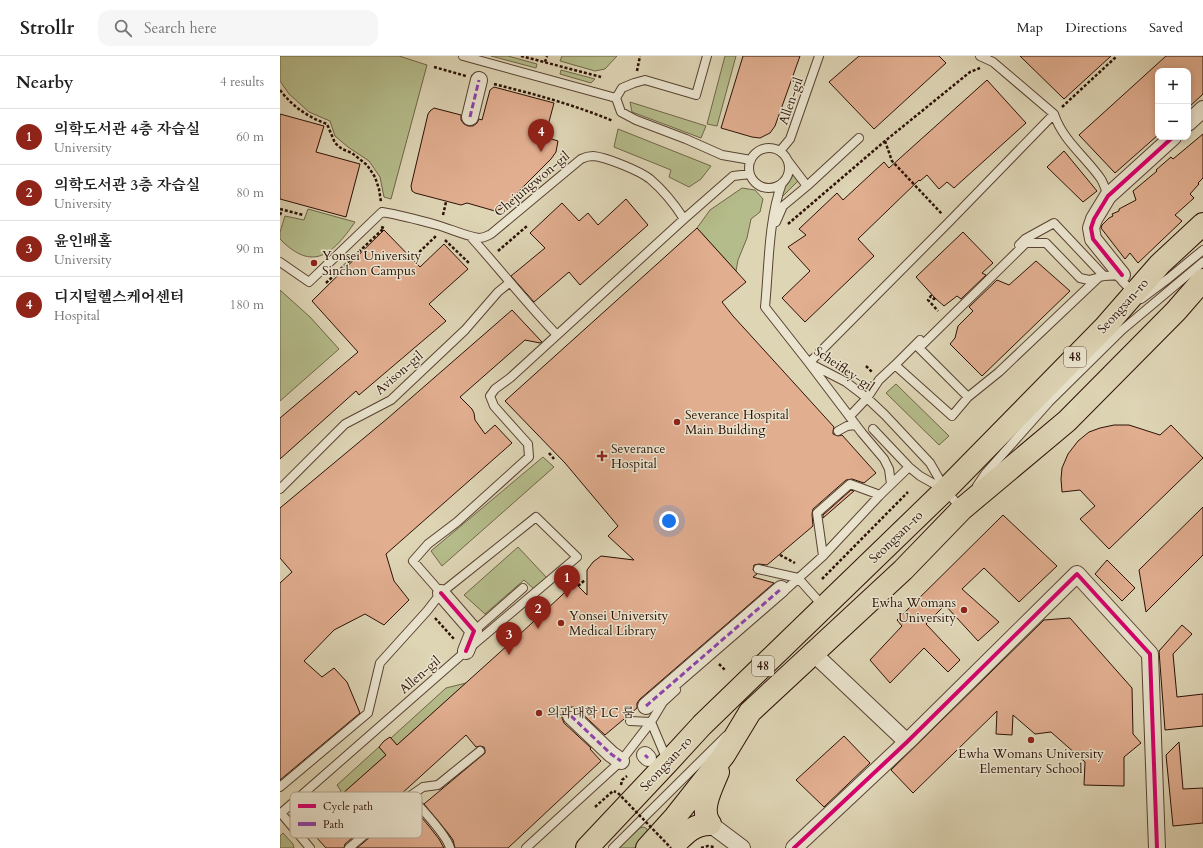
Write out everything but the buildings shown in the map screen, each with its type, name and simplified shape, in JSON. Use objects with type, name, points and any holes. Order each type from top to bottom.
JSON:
[{"type":"main road","name":"Seongsan-ro","points":[[587,848],[702,725],[945,490],[1105,327],[1160,264],[1203,224]]},
{"type":"main road","name":"Seongsan-ro","points":[[647,848],[675,817],[724,755],[750,712],[903,570],[962,509],[1067,421],[1176,311],[1203,280]]},
{"type":"main road","points":[[710,824],[707,820],[706,808],[724,755]]},
{"type":"main road","points":[[663,848],[675,817]]},
{"type":"main road","points":[[671,848],[692,828],[703,824],[710,824]]},
{"type":"street","points":[[470,117],[479,80]]},
{"type":"street","points":[[1191,120],[1203,109]]},
{"type":"street","points":[[1122,275],[1093,240],[1091,228],[1094,218],[1108,196],[1169,140]]},
{"type":"street","points":[[794,848],[907,742],[1077,574],[1150,654],[1157,848]]},
{"type":"street","points":[[646,706],[706,651],[781,589]]},
{"type":"street","points":[[441,593],[474,631],[466,651]]},
{"type":"street","points":[[813,653],[907,742]]},
{"type":"street","points":[[571,716],[611,754],[621,761]]},
{"type":"street","points":[[710,824],[742,848]]},
{"type":"lane","points":[[463,56],[616,98]]},
{"type":"lane","points":[[616,98],[622,88],[646,80],[696,95],[707,56]]},
{"type":"lane","name":"Allen-gil","points":[[780,151],[790,139],[819,56]]},
{"type":"lane","points":[[980,56],[993,62],[1054,114],[1056,123],[1064,136],[1102,180],[1108,196]]},
{"type":"lane","points":[[616,98],[621,112],[636,120],[686,139],[722,155],[751,160]]},
{"type":"lane","points":[[891,484],[889,469],[884,459],[809,363],[1054,114]]},
{"type":"lane","points":[[771,232],[783,206],[859,138]]},
{"type":"lane","points":[[788,161],[789,173],[782,183],[777,186],[770,188],[764,187],[753,180],[750,174],[749,164],[755,154],[760,150],[773,148],[780,151],[785,156],[807,186]]},
{"type":"lane","name":"Chejungwon-gil","points":[[470,236],[481,238],[491,234],[586,156],[595,156],[614,162],[630,168],[649,179],[675,205],[684,219]]},
{"type":"lane","points":[[280,788],[368,713],[380,663],[441,593],[413,561],[428,544],[457,522],[529,457],[528,444],[494,406],[490,396],[733,176],[750,174]]},
{"type":"lane","name":"Scheifley-gil","points":[[782,183],[776,202],[771,232],[766,307],[809,363],[846,382],[867,398],[885,415],[930,463],[945,490]]},
{"type":"lane","points":[[280,262],[309,282],[382,212],[399,215],[470,236],[490,258],[509,283],[557,335]]},
{"type":"lane","points":[[850,416],[867,398],[879,380],[1025,239],[1054,224],[1101,277]]},
{"type":"lane","points":[[968,397],[919,348],[1026,243],[1046,243],[1080,278],[1089,280],[1122,275],[1122,281],[1128,287],[1122,308]]},
{"type":"lane","points":[[1105,327],[1172,276],[1203,250]]},
{"type":"lane","points":[[873,430],[909,467],[920,476],[945,490],[962,509],[985,474],[1049,402],[1122,330],[1203,262]]},
{"type":"lane","points":[[894,365],[952,416],[968,397],[999,372],[1101,277]]},
{"type":"lane","name":"Avison-gil","points":[[280,489],[345,424],[391,400],[465,330],[498,292],[509,283]]},
{"type":"lane","points":[[838,431],[847,426],[856,425]]},
{"type":"lane","points":[[526,848],[621,761],[651,722],[663,702],[823,556],[880,495],[909,467]]},
{"type":"lane","points":[[823,556],[817,513],[850,484],[880,495]]},
{"type":"lane","name":"Allen-gil","points":[[305,792],[466,651],[577,557],[536,517],[441,593]]},
{"type":"lane","points":[[758,569],[798,578],[824,607]]},
{"type":"lane","points":[[474,631],[523,588]]},
{"type":"lane","points":[[613,848],[750,712]]},
{"type":"lane","points":[[630,721],[651,722]]},
{"type":"lane","points":[[651,722],[668,762]]},
{"type":"lane","points":[[416,792],[423,787],[438,785],[480,751]]},
{"type":"lane","name":"Allen-gil","points":[[280,814],[290,805]]},
{"type":"lane","points":[[422,810],[441,832],[450,848]]},
{"type":"lane","points":[[280,814],[290,825]]},
{"type":"lane","points":[[301,838],[310,848]]},
{"type":"lane","points":[[349,848],[361,838]]},
{"type":"path","points":[[521,56],[601,77]]},
{"type":"path","points":[[545,62],[547,56]]},
{"type":"path","points":[[1054,114],[1117,56]]},
{"type":"path","points":[[783,228],[885,141],[970,72],[993,62]]},
{"type":"path","points":[[434,67],[532,94],[597,114],[617,123]]},
{"type":"path","points":[[280,90],[299,110],[313,119],[327,124],[335,142],[342,149],[352,153],[367,165],[375,177],[379,189],[382,212]]},
{"type":"path","points":[[885,141],[892,161],[949,222]]},
{"type":"path","points":[[443,218],[446,202]]},
{"type":"path","points":[[280,215],[281,210],[303,215]]},
{"type":"path","points":[[490,258],[527,226]]},
{"type":"path","points":[[326,283],[384,228]]},
{"type":"path","points":[[412,259],[438,233]]},
{"type":"path","points":[[443,238],[469,263]]},
{"type":"path","points":[[935,298],[934,299],[931,296],[928,300],[938,311]]},
{"type":"path","points":[[549,453],[554,459]]},
{"type":"path","points":[[822,579],[908,492]]},
{"type":"path","points":[[780,554],[794,563]]},
{"type":"path","points":[[578,586],[585,580]]},
{"type":"path","points":[[433,616],[454,639]]},
{"type":"path","points":[[719,664],[725,670]]},
{"type":"path","points":[[595,807],[614,791],[618,793],[671,848]]},
{"type":"path","points":[[701,848],[717,847]]},
{"type":"green space","points":[[280,56],[399,56],[427,65],[391,199],[384,197],[380,177],[369,161],[335,136],[330,121],[309,112],[289,94],[280,81]]},
{"type":"green space","points":[[491,56],[508,56],[537,64],[536,68]]},
{"type":"green space","points":[[562,56],[617,56],[605,69],[595,71],[560,61]]},
{"type":"green space","points":[[725,56],[736,56],[717,126],[707,124]]},
{"type":"green space","points":[[561,70],[595,79],[591,83],[560,74]]},
{"type":"green space","points":[[630,102],[706,126],[701,138],[632,112]]},
{"type":"green space","points":[[618,129],[711,166],[701,179],[689,187],[669,177],[671,170],[614,147]]},
{"type":"green space","points":[[794,174],[799,180],[783,196],[780,192]]},
{"type":"green space","points":[[742,188],[755,190],[763,199],[760,212],[751,219],[747,238],[738,260],[736,271],[697,228],[710,210]]},
{"type":"green space","points":[[308,209],[355,222],[339,243],[330,250],[322,255],[312,257],[303,255],[292,249],[280,239],[280,232],[285,216],[304,220]]},
{"type":"green space","points":[[280,290],[310,317],[339,349],[280,401]]},
{"type":"green space","points":[[896,384],[949,436],[939,445],[886,393]]},
{"type":"green space","points":[[543,457],[554,467],[442,566],[431,551]]},
{"type":"green space","points":[[518,547],[547,578],[534,589],[524,580],[485,614],[464,595]]},
{"type":"green space","points":[[466,683],[397,745],[391,738],[446,688]]},
{"type":"green space","points":[[379,747],[386,755],[345,792],[340,792],[341,791],[337,785]]},
{"type":"green space","points":[[644,827],[648,832],[644,840],[634,848],[618,848],[640,828]]},
{"type":"green space","points":[[283,833],[293,844],[294,848],[280,848],[280,836]]},
{"type":"marked path","points":[[470,117],[479,80]]},
{"type":"marked path","points":[[646,706],[781,589]]},
{"type":"marked path","points":[[571,716],[611,754],[621,761]]},
{"type":"marked path","points":[[645,755],[648,758]]},
{"type":"cycle path","points":[[1122,275],[1093,239],[1091,228],[1094,219],[1108,196],[1170,140]]},
{"type":"cycle path","points":[[794,848],[907,742],[1077,574],[1150,654],[1157,848]]},
{"type":"cycle path","points":[[441,593],[474,631],[466,651]]},
{"type":"place","name":"디지털헬스케어센터","points":[[541,152]]},
{"type":"place","name":"Yonsei University Sinchon Campus","points":[[314,263]]},
{"type":"place","name":"Severance Hospital Main Building","points":[[677,422]]},
{"type":"place","name":"Severance Hospital","points":[[602,456]]},
{"type":"place","name":"의학도서관 4층 자습실","points":[[567,598]]},
{"type":"place","name":"Ewha Womans University","points":[[964,610]]},
{"type":"place","name":"Yonsei University Medical Library","points":[[561,623]]},
{"type":"place","name":"의학도서관 3층 자습실","points":[[538,629]]},
{"type":"place","name":"윤인배홀","points":[[509,655]]},
{"type":"place","name":"의과대학 LC 룸","points":[[539,713]]},
{"type":"place","name":"Ewha Womans University Elementary School","points":[[1031,740]]}]
